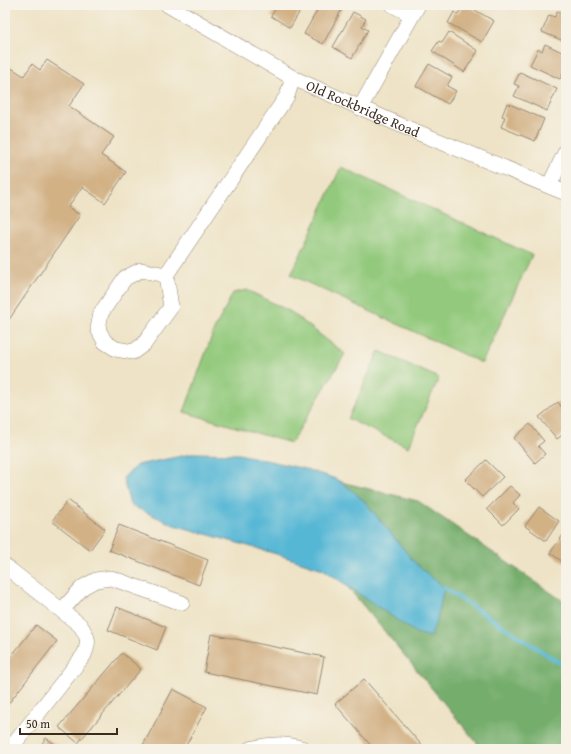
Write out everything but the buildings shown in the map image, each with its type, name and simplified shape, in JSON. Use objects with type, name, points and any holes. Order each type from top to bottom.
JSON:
[{"type":"street","name":"Old Rockbridge Road","points":[[168,5],[293,78],[407,128],[566,193]]},
{"type":"street","points":[[360,108],[415,10],[393,5]]},
{"type":"street","points":[[166,276],[141,270],[125,278],[101,313],[98,329],[105,342],[116,349],[133,352],[144,344],[171,307],[166,276],[287,96],[293,78]]},
{"type":"street","points":[[549,186],[566,151]]},
{"type":"street","points":[[5,566],[80,624],[87,637],[88,645],[84,655],[10,749]]},
{"type":"street","points":[[62,610],[83,587],[96,580],[111,578],[182,603]]},
{"type":"street","points":[[250,749],[273,744],[292,745],[304,749]]},
{"type":"green space","points":[[341,167],[532,255],[482,363],[291,275]]},
{"type":"green space","points":[[247,290],[291,312],[345,354],[291,443],[184,412],[214,330],[233,293]]},
{"type":"green space","points":[[379,351],[439,378],[408,447],[348,419]]},
{"type":"green space","points":[[240,457],[418,501],[566,603],[566,749],[482,749]]},
{"type":"water","points":[[196,453],[239,454],[305,469],[336,479],[352,490],[366,503],[415,563],[444,588],[437,620],[430,637],[416,633],[323,569],[174,525],[130,505],[123,478],[137,465]]},
{"type":"waterway","points":[[444,588],[566,667]]}]
